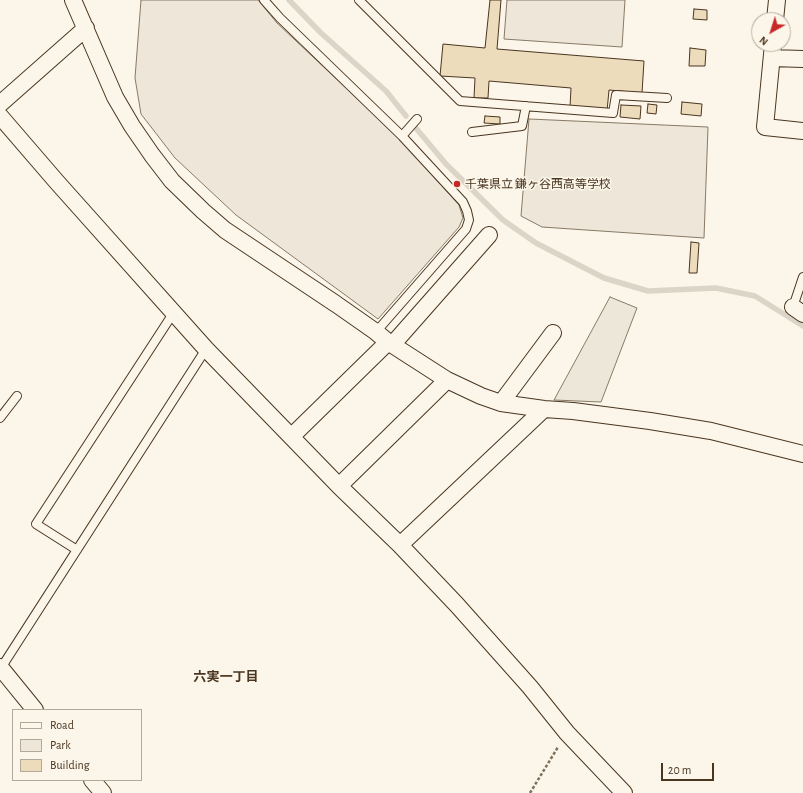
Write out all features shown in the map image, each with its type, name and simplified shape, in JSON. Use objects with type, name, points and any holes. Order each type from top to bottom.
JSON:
[{"type":"street","points":[[73,0],[115,97],[152,155],[172,181],[225,230],[303,282],[385,340],[448,380],[481,396],[501,403],[650,421],[703,430],[803,454]]},
{"type":"street","points":[[776,12],[777,0]]},
{"type":"street","points":[[0,104],[86,28]]},
{"type":"street","points":[[773,52],[765,127],[803,131]]},
{"type":"street","points":[[777,52],[803,59]]},
{"type":"street","points":[[0,116],[206,349],[400,545],[457,605],[530,687],[567,733],[624,793]]},
{"type":"street","points":[[292,436],[490,235]]},
{"type":"street","points":[[501,403],[553,333]]},
{"type":"street","points":[[340,486],[448,380]]},
{"type":"street","points":[[400,545],[544,409]]},
{"type":"street","points":[[0,668],[34,709]]},
{"type":"street","points":[[93,781],[103,793]]},
{"type":"lane","points":[[264,0],[280,18],[402,136],[463,202],[467,211],[469,220],[466,229],[385,340]]},
{"type":"lane","points":[[359,0],[460,101],[613,113],[616,95],[667,98]]},
{"type":"lane","points":[[472,132],[522,126],[526,106]]},
{"type":"lane","points":[[402,136],[416,119]]},
{"type":"lane","points":[[798,310],[803,277]]},
{"type":"lane","points":[[77,550],[36,524],[174,312]]},
{"type":"lane","points":[[0,668],[206,349]]},
{"type":"lane","points":[[0,418],[18,396]]},
{"type":"path","points":[[530,793],[567,733]]},
{"type":"green space","points":[[141,0],[258,0],[277,23],[399,138],[459,205],[463,218],[459,227],[378,319],[236,215],[175,158],[141,114],[135,78]]},
{"type":"green space","points":[[507,0],[625,0],[622,47],[504,39]]},
{"type":"green space","points":[[529,119],[708,127],[704,238],[542,227],[521,216]]},
{"type":"shaded area","points":[[610,297],[637,308],[601,402],[554,400]]},
{"type":"building","points":[[490,0],[501,0],[497,49],[644,61],[642,93],[609,90],[607,111],[570,107],[571,88],[489,81],[488,98],[474,98],[475,78],[440,76],[443,44],[485,48]]},
{"type":"building","points":[[694,9],[707,10],[707,20],[693,19]]},
{"type":"building","points":[[690,48],[706,50],[705,66],[689,66]]},
{"type":"building","points":[[682,102],[702,104],[701,116],[681,114]]},
{"type":"building","points":[[648,104],[657,105],[656,114],[647,113]]},
{"type":"building","points":[[621,105],[641,106],[640,119],[620,117]]},
{"type":"building","points":[[485,116],[500,117],[500,124],[484,123]]},
{"type":"building","points":[[691,242],[699,243],[697,273],[689,273]]},
{"type":"waterway","points":[[289,0],[321,33],[386,91],[406,116]]},
{"type":"waterway","points":[[415,127],[446,164],[503,220],[536,243],[604,278],[648,291],[716,288],[755,296],[803,326]]},
{"type":"place","name":"千葉県立 鎌ヶ谷西高等学校","points":[[457,184]]},
{"type":"district","name":"六実一丁目","points":[[226,677]]}]
